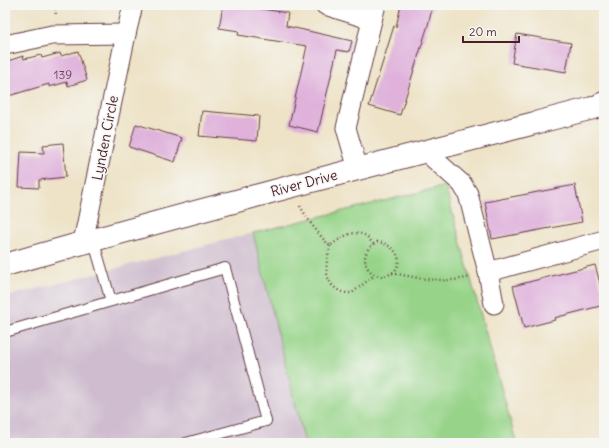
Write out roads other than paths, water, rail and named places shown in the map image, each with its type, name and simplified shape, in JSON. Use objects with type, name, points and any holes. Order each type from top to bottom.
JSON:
[{"type":"main road","name":"River Drive","points":[[5,264],[425,151],[593,108],[604,103]]},
{"type":"street","name":"Lynden Circle","points":[[88,241],[126,34],[133,5]]},
{"type":"street","points":[[325,5],[374,13],[346,128],[358,169]]},
{"type":"street","points":[[5,45],[52,35],[126,34]]},
{"type":"street","points":[[425,151],[462,184],[468,194],[488,272],[494,304]]},
{"type":"street","points":[[488,272],[604,240]]},
{"type":"lane","points":[[88,241],[111,301]]},
{"type":"lane","points":[[5,332],[225,268],[266,421],[186,443]]}]
